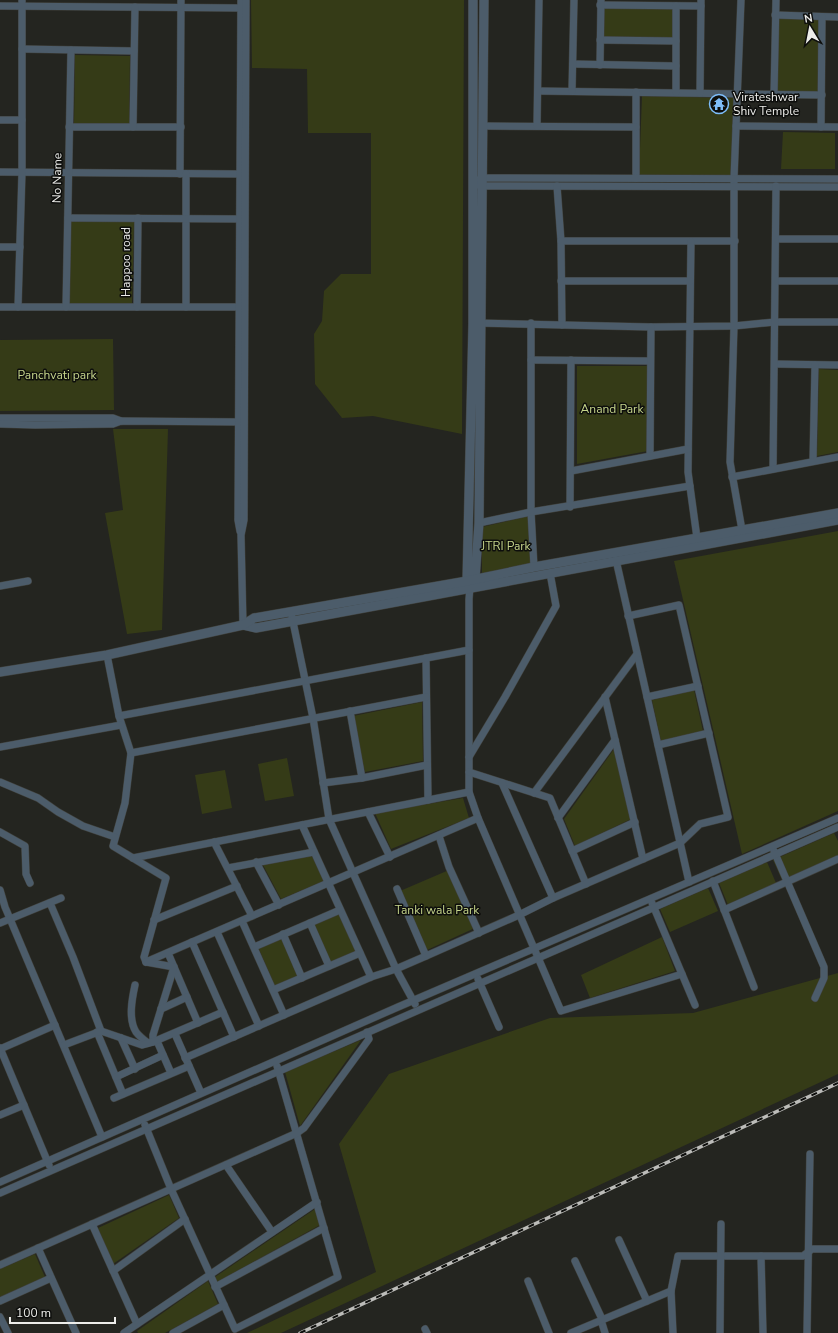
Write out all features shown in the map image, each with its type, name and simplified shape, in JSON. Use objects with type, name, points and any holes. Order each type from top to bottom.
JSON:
[{"type":"street","points":[[242,625],[241,535],[244,520],[241,422],[242,219],[246,0]]},
{"type":"street","points":[[473,0],[473,183],[477,323],[479,523],[469,599],[469,792],[478,818],[561,1012],[682,974]]},
{"type":"street","points":[[471,582],[477,323],[483,182],[484,0]]},
{"type":"street","points":[[537,126],[539,0]]},
{"type":"street","points":[[572,91],[574,0]]},
{"type":"street","points":[[741,0],[734,178],[734,326],[730,462],[742,530]]},
{"type":"street","points":[[774,94],[776,0]]},
{"type":"street","points":[[0,6],[22,3],[135,7],[181,4],[241,4],[240,174],[242,219]]},
{"type":"street","points":[[18,307],[22,172],[22,3]]},
{"type":"street","points":[[600,65],[600,3],[676,6],[701,3],[700,93]]},
{"type":"street","points":[[181,4],[181,127],[186,218],[186,307]]},
{"type":"street","points":[[676,6],[676,92]]},
{"type":"street","points":[[133,127],[135,7]]},
{"type":"street","points":[[775,16],[838,17]]},
{"type":"street","points":[[821,127],[822,16]]},
{"type":"street","points":[[600,40],[676,41]]},
{"type":"street","points":[[22,49],[134,52]]},
{"type":"street","name":"No Name","points":[[66,307],[71,50]]},
{"type":"street","points":[[573,64],[676,66]]},
{"type":"street","points":[[538,91],[822,94]]},
{"type":"street","points":[[636,92],[636,178]]},
{"type":"street","points":[[0,120],[22,120]]},
{"type":"street","points":[[483,126],[636,127]]},
{"type":"street","points":[[736,126],[838,127]]},
{"type":"street","points":[[69,128],[181,127]]},
{"type":"street","points":[[0,172],[240,174]]},
{"type":"street","points":[[473,183],[636,178],[838,179]]},
{"type":"street","points":[[683,178],[697,187]]},
{"type":"street","points":[[483,182],[557,186],[838,187]]},
{"type":"street","points":[[557,186],[561,242],[562,325]]},
{"type":"street","points":[[773,469],[776,186]]},
{"type":"street","points":[[68,218],[242,219]]},
{"type":"street","name":"Happoo road","points":[[137,307],[138,218]]},
{"type":"street","points":[[776,239],[838,240]]},
{"type":"street","points":[[561,242],[735,241]]},
{"type":"street","points":[[691,242],[688,472],[697,538]]},
{"type":"street","points":[[0,247],[20,247]]},
{"type":"street","points":[[561,281],[690,281]]},
{"type":"street","points":[[776,281],[838,281]]},
{"type":"street","points":[[0,307],[242,307]]},
{"type":"street","points":[[477,323],[531,323],[651,327],[734,326],[775,322],[838,322]]},
{"type":"street","points":[[531,323],[531,512],[534,567]]},
{"type":"street","points":[[650,456],[651,327]]},
{"type":"street","points":[[531,360],[650,361]]},
{"type":"street","points":[[570,507],[571,360]]},
{"type":"street","points":[[775,364],[838,365]]},
{"type":"street","points":[[813,462],[815,365]]},
{"type":"street","points":[[0,418],[113,418],[121,421],[241,422]]},
{"type":"street","points":[[0,424],[113,424],[121,421]]},
{"type":"street","points":[[570,471],[688,450]]},
{"type":"street","points":[[732,477],[838,457]]},
{"type":"street","points":[[479,523],[531,512],[570,507],[690,486]]},
{"type":"street","points":[[0,672],[107,655],[242,625],[256,628],[292,616],[471,582],[534,567],[838,513]]},
{"type":"street","points":[[471,582],[550,573],[838,520]]},
{"type":"street","points":[[616,560],[689,882]]},
{"type":"street","points":[[469,757],[505,697],[556,606],[550,573]]},
{"type":"street","points":[[0,586],[28,581]]},
{"type":"street","points":[[185,1058],[371,977],[396,969],[520,915],[553,898],[680,843],[700,824],[728,817],[679,605],[628,616]]},
{"type":"street","points":[[292,616],[313,718],[329,818],[396,969],[418,1010]]},
{"type":"street","points":[[119,716],[469,650]]},
{"type":"street","points":[[534,793],[637,654]]},
{"type":"street","points":[[107,655],[119,716],[131,753],[125,803],[113,846],[166,878],[144,957],[146,962]]},
{"type":"street","points":[[426,658],[428,800]]},
{"type":"street","points":[[647,697],[698,686]]},
{"type":"street","points":[[131,753],[426,697]]},
{"type":"street","points":[[605,697],[644,859]]},
{"type":"street","points":[[350,711],[362,778]]},
{"type":"street","points":[[0,747],[122,725]]},
{"type":"street","points":[[658,745],[709,733]]},
{"type":"street","points":[[558,818],[615,740]]},
{"type":"street","points":[[323,783],[362,778],[427,765]]},
{"type":"street","points":[[469,772],[550,798],[586,884]]},
{"type":"street","points":[[0,782],[38,798],[58,812],[83,826],[115,837]]},
{"type":"street","points":[[502,783],[553,898]]},
{"type":"street","points":[[133,858],[329,818],[368,812],[469,792]]},
{"type":"street","points":[[368,812],[390,857]]},
{"type":"street","points":[[146,962],[478,818]]},
{"type":"street","points":[[0,1182],[413,1000],[838,818]]},
{"type":"street","points":[[572,851],[635,822]]},
{"type":"street","points":[[302,824],[371,977]]},
{"type":"street","points":[[0,1193],[653,907],[776,854],[837,830]]},
{"type":"street","points":[[0,832],[25,846],[26,874],[30,883]]},
{"type":"street","points":[[439,836],[449,867],[479,933]]},
{"type":"street","points":[[214,842],[252,916]]},
{"type":"street","points":[[773,847],[824,967],[824,978],[814,998]]},
{"type":"street","points":[[228,868],[314,852]]},
{"type":"street","points":[[724,910],[838,859]]},
{"type":"street","points":[[256,862],[279,905]]},
{"type":"street","points":[[713,881],[754,987]]},
{"type":"street","points":[[154,920],[237,886]]},
{"type":"street","points":[[397,889],[426,956]]},
{"type":"street","points":[[0,890],[10,919],[102,1137]]},
{"type":"street","points":[[0,923],[61,898]]},
{"type":"street","points":[[650,899],[695,1005]]},
{"type":"street","points":[[50,902],[73,957],[99,1032],[123,1094]]},
{"type":"street","points":[[254,947],[340,910]]},
{"type":"street","points":[[242,921],[284,1015]]},
{"type":"street","points":[[310,923],[329,966]]},
{"type":"street","points":[[217,932],[259,1026]]},
{"type":"street","points":[[283,934],[302,978]]},
{"type":"street","points":[[192,942],[234,1037]]},
{"type":"street","points":[[168,953],[198,1023]]},
{"type":"street","points":[[273,990],[360,953]]},
{"type":"street","points":[[146,962],[174,967]]},
{"type":"street","points":[[153,1042],[153,1035],[174,967]]},
{"type":"street","points":[[475,974],[499,1027]]},
{"type":"street","points":[[135,985],[132,998],[132,1021],[136,1032],[153,1042],[163,1056],[171,1073]]},
{"type":"street","points":[[161,1009],[187,998]]},
{"type":"street","points":[[64,1045],[99,1032],[142,1045],[174,1034],[223,1012]]},
{"type":"street","points":[[51,1170],[0,1049],[55,1025]]},
{"type":"street","points":[[0,1265],[297,1133],[304,1128],[369,1039],[367,1032]]},
{"type":"street","points":[[174,1034],[201,1093]]},
{"type":"street","points":[[121,1038],[135,1068]]},
{"type":"street","points":[[116,1077],[163,1056]]},
{"type":"street","points":[[142,1119],[171,1189],[234,1329],[338,1277],[276,1060]]},
{"type":"street","points":[[114,1098],[189,1066]]},
{"type":"street","points":[[0,1115],[24,1105]]},
{"type":"street","points":[[807,1333],[810,1154]]},
{"type":"street","points":[[226,1165],[272,1232]]},
{"type":"street","points":[[124,1333],[134,1328],[210,1274],[317,1202]]},
{"type":"street","points":[[113,1271],[185,1219]]},
{"type":"street","points":[[92,1224],[113,1271],[134,1328]]},
{"type":"street","points":[[720,1224],[720,1333]]},
{"type":"street","points":[[216,1287],[324,1228]]},
{"type":"street","points":[[619,1240],[647,1301]]},
{"type":"street","points":[[38,1248],[76,1333]]},
{"type":"street","points":[[673,1333],[671,1291],[678,1256],[803,1256],[812,1249],[838,1249]]},
{"type":"street","points":[[761,1256],[764,1333]]},
{"type":"street","points":[[575,1261],[602,1319],[605,1333]]},
{"type":"street","points":[[0,1301],[51,1278]]},
{"type":"street","points":[[528,1281],[549,1333]]},
{"type":"street","points":[[571,1333],[671,1291]]},
{"type":"street","points":[[173,1333],[224,1305]]},
{"type":"street","points":[[0,1317],[8,1333]]},
{"type":"green space","points":[[251,0],[464,0],[462,434],[373,416],[342,418],[315,384],[314,334],[322,321],[324,291],[341,274],[371,274],[371,133],[308,133],[307,69],[252,68]]},
{"type":"green space","points":[[602,7],[675,8],[675,39],[602,38]]},
{"type":"green space","points":[[778,18],[820,19],[819,93],[776,92]]},
{"type":"green space","points":[[75,55],[130,56],[129,124],[74,123]]},
{"type":"green space","points":[[642,96],[734,98],[731,176],[639,175]]},
{"type":"green space","points":[[783,132],[835,133],[835,169],[781,169]]},
{"type":"green space","points":[[70,222],[134,222],[132,304],[69,304]]},
{"type":"green space","name":"Panchvati park","points":[[113,339],[114,410],[0,411],[0,340]]},
{"type":"green space","name":"Anand Park","points":[[577,366],[648,366],[648,451],[577,464]]},
{"type":"green space","points":[[819,369],[838,370],[838,452],[817,456]]},
{"type":"green space","points":[[113,429],[168,429],[162,630],[127,634],[105,513],[123,510]]},
{"type":"green space","name":"JTRI Park","points":[[529,516],[531,569],[482,577],[482,527]]},
{"type":"green space","points":[[838,531],[838,811],[742,854],[674,561]]},
{"type":"green space","points":[[694,690],[703,731],[661,741],[652,700]]},
{"type":"green space","points":[[422,702],[423,761],[365,772],[353,716]]},
{"type":"green space","points":[[614,749],[631,819],[575,846],[564,819]]},
{"type":"green space","points":[[287,758],[294,796],[265,801],[258,764]]},
{"type":"green space","points":[[225,770],[232,808],[202,814],[195,775]]},
{"type":"green space","points":[[463,798],[469,818],[391,849],[375,813]]},
{"type":"green space","points":[[834,833],[838,841],[838,856],[782,880],[773,860]]},
{"type":"green space","points":[[312,856],[324,881],[281,899],[263,865]]},
{"type":"green space","points":[[767,862],[776,883],[728,905],[719,883]]},
{"type":"green space","name":"Tanki wala Park","points":[[449,870],[475,928],[427,950],[400,891]]},
{"type":"green space","points":[[708,888],[718,911],[670,932],[660,909]]},
{"type":"green space","points":[[339,913],[356,951],[331,962],[314,924]]},
{"type":"green space","points":[[282,937],[299,976],[275,986],[258,947]]},
{"type":"green space","points":[[662,937],[675,971],[590,998],[581,975]]},
{"type":"green space","points":[[838,973],[838,1074],[281,1333],[247,1333],[376,1272],[339,1144],[389,1074],[550,1018],[693,1013]]},
{"type":"green space","points":[[361,1040],[300,1126],[285,1072]]},
{"type":"green space","points":[[169,1195],[179,1218],[113,1264],[98,1228]]},
{"type":"green space","points":[[315,1209],[320,1225],[217,1282],[215,1277]]},
{"type":"green space","points":[[35,1254],[45,1277],[0,1297],[0,1269]]},
{"type":"green space","points":[[208,1281],[218,1304],[165,1333],[138,1333],[137,1331]]},
{"type":"railway","points":[[300,1333],[838,1083]]},
{"type":"place","name":"Virateshwar Shiv Temple","points":[[719,104]]}]
